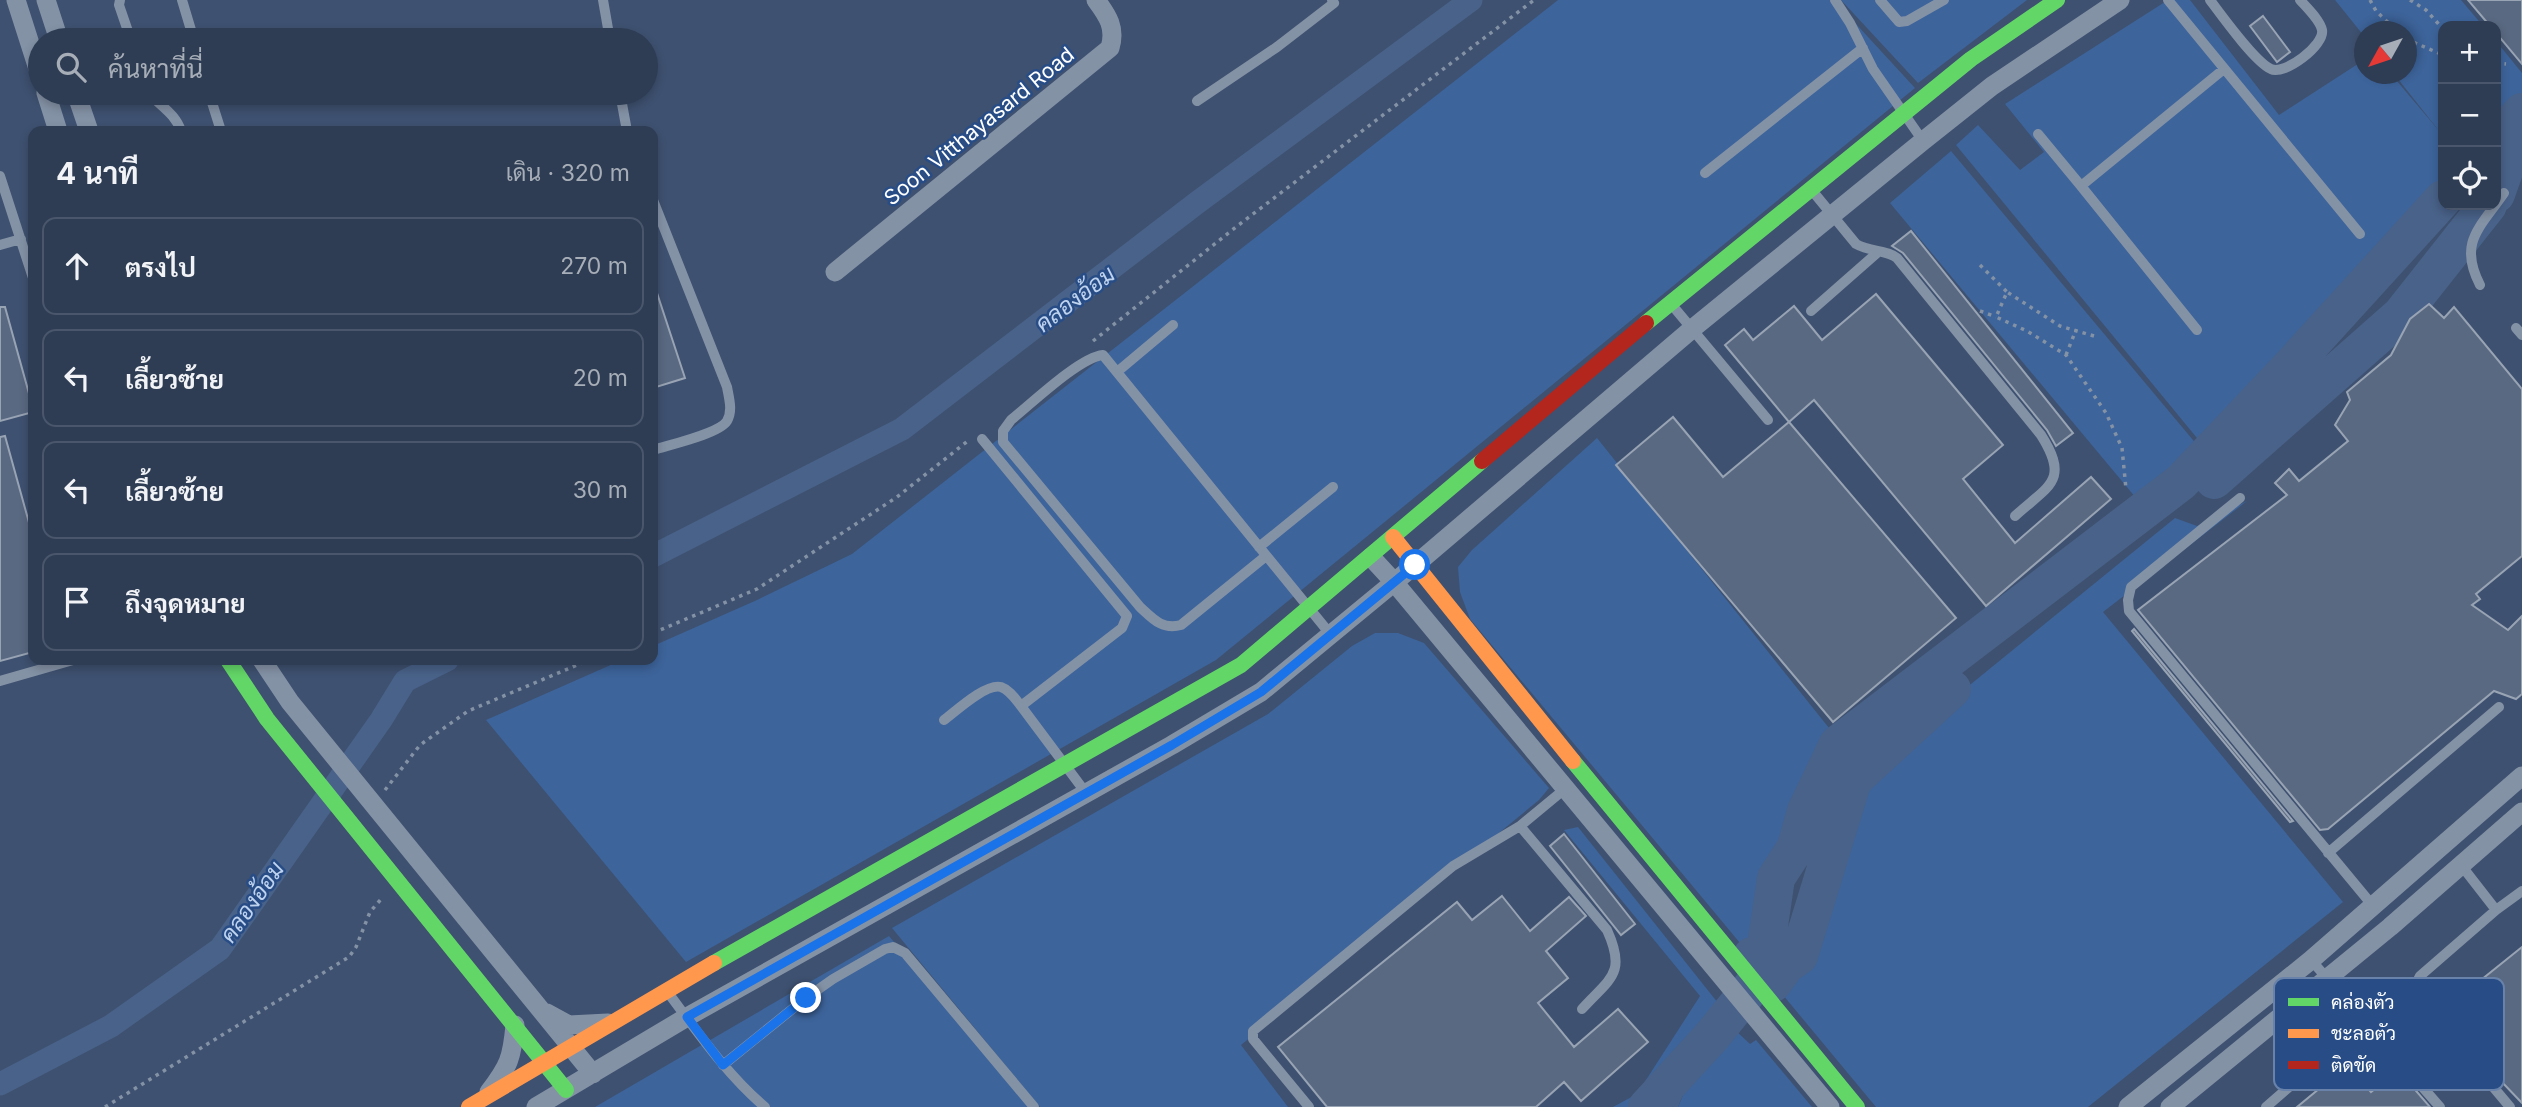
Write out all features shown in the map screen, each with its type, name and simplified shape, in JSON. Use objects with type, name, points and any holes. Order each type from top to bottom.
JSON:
[{"type":"street","points":[[16,0],[28,38]]},
{"type":"street","points":[[47,0],[56,28]]},
{"type":"street","name":"Soon Vitthayasard Road","points":[[835,272],[1110,48],[1114,35],[1111,24],[1096,0]]},
{"type":"street","points":[[476,1103],[666,990],[1241,665],[1810,188],[1971,59],[2057,0]]},
{"type":"street","points":[[537,1107],[687,1017],[1261,692],[1692,329],[1833,214],[1992,86],[2110,2]]},
{"type":"street","points":[[50,105],[56,126]]},
{"type":"street","points":[[80,105],[87,126]]},
{"type":"street","points":[[1393,537],[1727,951],[1857,1107]]},
{"type":"street","points":[[1371,557],[1830,1107]]},
{"type":"street","points":[[231,665],[267,719],[566,1090]]},
{"type":"street","points":[[265,665],[290,702],[593,1074]]},
{"type":"street","points":[[2289,978],[2522,776]]},
{"type":"street","points":[[2327,978],[2522,812]]},
{"type":"street","points":[[2128,1107],[2274,990]]},
{"type":"street","points":[[537,1008],[569,1025],[613,1023]]},
{"type":"street","points":[[2170,1107],[2274,1022]]},
{"type":"street","points":[[476,1103],[501,1076],[512,1055],[515,1025]]},
{"type":"lane","points":[[120,0],[119,5],[127,28]]},
{"type":"lane","points":[[182,0],[190,28]]},
{"type":"lane","points":[[603,0],[608,28]]},
{"type":"lane","points":[[1835,0],[1873,69],[1923,141]]},
{"type":"lane","points":[[1880,0],[1899,22],[1907,21],[1944,0]]},
{"type":"lane","points":[[2168,0],[2360,234]]},
{"type":"lane","points":[[2210,0],[2260,59],[2271,69],[2278,71],[2312,51],[2322,39],[2320,24],[2300,0]]},
{"type":"lane","points":[[1197,101],[1277,47],[1335,1]]},
{"type":"lane","points":[[1705,173],[1863,48]]},
{"type":"lane","points":[[2081,186],[2224,69]]},
{"type":"lane","points":[[162,105],[180,126]]},
{"type":"lane","points":[[212,105],[219,126]]},
{"type":"lane","points":[[622,105],[626,126]]},
{"type":"lane","points":[[2038,134],[2197,330]]},
{"type":"lane","points":[[0,176],[28,262]]},
{"type":"lane","points":[[1810,188],[1856,244],[1897,258],[2041,435],[2054,455],[2057,468],[2051,483],[2015,516]]},
{"type":"lane","points":[[2480,285],[2471,267],[2471,242],[2504,193]]},
{"type":"lane","points":[[658,213],[727,387],[730,404],[727,421],[717,429],[658,448]]},
{"type":"lane","points":[[0,245],[21,239]]},
{"type":"lane","points":[[1811,311],[1877,253]]},
{"type":"lane","points":[[1670,303],[1768,420]]},
{"type":"lane","points":[[1117,372],[1173,325]]},
{"type":"lane","points":[[1331,635],[1308,609],[1262,552],[1117,372],[1102,355],[1079,366],[1011,420],[1003,431],[1003,442],[1140,607],[1160,625],[1171,628],[1181,625],[1262,552],[1333,487]]},
{"type":"lane","points":[[978,437],[1127,616],[1122,628],[1021,706]]},
{"type":"lane","points":[[2240,498],[2131,587],[2129,611],[2373,906]]},
{"type":"lane","points":[[0,681],[56,665]]},
{"type":"lane","points":[[944,720],[989,687],[1000,687],[1009,692],[1021,706],[1086,793]]},
{"type":"lane","points":[[2328,853],[2499,707]]},
{"type":"lane","points":[[1309,1107],[1253,1039],[1253,1031],[1453,866],[1520,826],[1583,774]]},
{"type":"lane","points":[[1520,826],[1607,930],[1616,950],[1617,965],[1613,976],[1582,1009]]},
{"type":"lane","points":[[2461,865],[2496,910]]},
{"type":"lane","points":[[2419,978],[2496,910],[2522,891]]},
{"type":"lane","points":[[723,1065],[833,979],[893,947],[905,953],[1034,1107]]},
{"type":"lane","points":[[2311,960],[2327,978]]},
{"type":"lane","points":[[666,990],[723,1065],[748,1093],[765,1107]]},
{"type":"lane","points":[[2266,1107],[2286,1090]]},
{"type":"lane","points":[[2426,1090],[2440,1107]]},
{"type":"lane","points":[[2496,1090],[2510,1107]]},
{"type":"path","points":[[1083,349],[1236,227],[1534,0]]},
{"type":"path","points":[[2370,0],[2386,21]]},
{"type":"path","points":[[2410,0],[2426,10],[2438,23]]},
{"type":"path","points":[[2417,44],[2438,53]]},
{"type":"path","points":[[2501,64],[2506,64]]},
{"type":"path","points":[[1980,265],[2007,292],[2060,326],[2094,336]]},
{"type":"path","points":[[1996,317],[2007,292]]},
{"type":"path","points":[[1980,311],[2026,331],[2066,355],[2106,413],[2122,448],[2126,489]]},
{"type":"path","points":[[2066,355],[2076,330]]},
{"type":"path","points":[[658,631],[757,589],[897,497],[978,437]]},
{"type":"path","points":[[373,805],[420,745],[468,711],[577,665]]},
{"type":"path","points":[[104,1107],[349,957],[356,947],[370,912],[398,883]]},
{"type":"shaded area","points":[[1558,0],[1834,0],[1915,88],[1216,660],[686,962],[486,720],[611,665],[658,665],[658,644],[852,554]]},
{"type":"shaded area","points":[[1841,0],[2027,0],[1918,83]]},
{"type":"shaded area","points":[[2168,0],[2190,0],[2279,115],[2354,66],[2354,84],[2399,84],[2438,130],[2438,197],[2206,449],[1956,145],[1978,125],[2020,170],[2044,152],[2005,104]]},
{"type":"shaded area","points":[[2335,0],[2461,0],[2479,21],[2438,21],[2438,129],[2402,84],[2417,84],[2417,21],[2354,21],[2354,24]]},
{"type":"shaded area","points":[[2501,47],[2522,73],[2522,104],[2501,128]]},
{"type":"shaded area","points":[[1951,151],[2203,452],[2141,504],[1890,203]]},
{"type":"shaded area","points":[[1597,438],[1833,733],[1825,772],[1806,811],[1796,847],[1776,878],[1765,949],[1750,955],[1470,619],[1460,592],[1458,567],[1472,550]]},
{"type":"shaded area","points":[[2247,501],[2103,612],[2343,902],[2088,1107],[1876,1107],[1773,983],[1786,965],[1799,956],[1853,780],[2175,518],[2197,526]]},
{"type":"shaded area","points":[[1375,633],[1398,633],[1424,643],[1549,788],[1539,800],[1241,1045],[1288,1107],[1040,1107],[892,928],[1268,714],[1352,646]]},
{"type":"shaded area","points":[[1578,827],[1718,1003],[1649,1094],[1635,1107],[1613,1107],[1637,1094],[1700,996],[1564,830]]},
{"type":"shaded area","points":[[889,936],[1032,1107],[595,1107]]},
{"type":"shaded area","points":[[1720,1002],[1740,1025],[1703,1062],[1678,1107],[1641,1107]]},
{"type":"shaded area","points":[[1733,1028],[1750,1044],[1756,1040],[1812,1107],[1678,1107],[1701,1065]]},
{"type":"building","points":[[2468,0],[2522,0],[2522,64],[2501,39],[2501,21],[2486,21]]},
{"type":"building","points":[[2263,16],[2290,52],[2277,62],[2250,26]]},
{"type":"building","points":[[1911,231],[2073,433],[2056,446],[2047,430],[1903,253],[1892,246]]},
{"type":"building","points":[[1876,294],[2003,445],[1963,479],[2015,543],[2091,477],[2111,499],[1986,606],[1814,400],[1789,422],[1725,345],[1744,329],[1753,340],[1794,306],[1822,340]]},
{"type":"building","points":[[658,296],[685,378],[658,386]]},
{"type":"building","points":[[2429,304],[2444,318],[2454,307],[2522,389],[2522,556],[2476,594],[2480,599],[2472,605],[2508,630],[2522,616],[2522,694],[2516,699],[2494,691],[2328,829],[2320,830],[2138,610],[2287,495],[2275,483],[2289,469],[2299,481],[2348,441],[2335,425],[2350,400],[2347,392],[2391,355],[2410,319]]},
{"type":"building","points":[[0,307],[5,307],[28,390],[28,413],[0,421]]},
{"type":"building","points":[[1673,417],[1723,477],[1789,422],[1956,618],[1833,722],[1616,465]]},
{"type":"building","points":[[5,436],[28,519],[28,653],[0,661],[0,437]]},
{"type":"building","points":[[2134,629],[2293,821],[2290,822],[2132,631]]},
{"type":"building","points":[[1564,834],[1635,924],[1621,935],[1550,846]]},
{"type":"building","points":[[1502,896],[1530,931],[1569,897],[1586,916],[1546,951],[1568,978],[1538,1003],[1574,1047],[1618,1009],[1648,1042],[1581,1101],[1564,1082],[1536,1107],[1327,1107],[1278,1047],[1457,902],[1472,920]]},
{"type":"building","points":[[2522,947],[2522,1103],[2504,1084],[2504,978],[2483,978]]},
{"type":"building","points":[[2318,1090],[2415,1090],[2430,1107],[2297,1107]]},
{"type":"waterway","name":"คลองอ้อม","points":[[658,553],[902,429],[1198,202],[1471,0]]},
{"type":"waterway","points":[[2501,135],[2522,112]]},
{"type":"waterway","points":[[2501,180],[2508,160],[2522,145]]},
{"type":"waterway","points":[[1952,689],[1853,780],[1799,956],[1786,965],[1773,983],[1752,956],[1765,953],[1776,878],[1796,847],[1806,811],[1838,744],[2181,482],[2438,204]]},
{"type":"waterway","points":[[2214,480],[2401,315],[2484,210]]},
{"type":"waterway","name":"คลองอ้อม","points":[[0,1084],[111,1026],[220,949],[381,720],[405,681],[437,665]]},
{"type":"waterway","points":[[1647,1107],[1712,1036],[1767,968]]},
{"type":"traffic: fast","points":[[1646,323],[1971,59],[2057,0]]},
{"type":"traffic: fast","points":[[714,963],[1241,665],[1482,461]]},
{"type":"traffic: fast","points":[[231,665],[267,719],[566,1090]]},
{"type":"traffic: fast","points":[[1573,761],[1857,1107]]},
{"type":"traffic: slow","points":[[1393,537],[1573,761]]},
{"type":"traffic: slow","points":[[469,1107],[714,963]]},
{"type":"traffic: jam","points":[[1482,461],[1646,323]]},
{"type":"route","points":[[806,998],[723,1065],[687,1017],[1172,745],[1261,692],[1415,565]]}]
